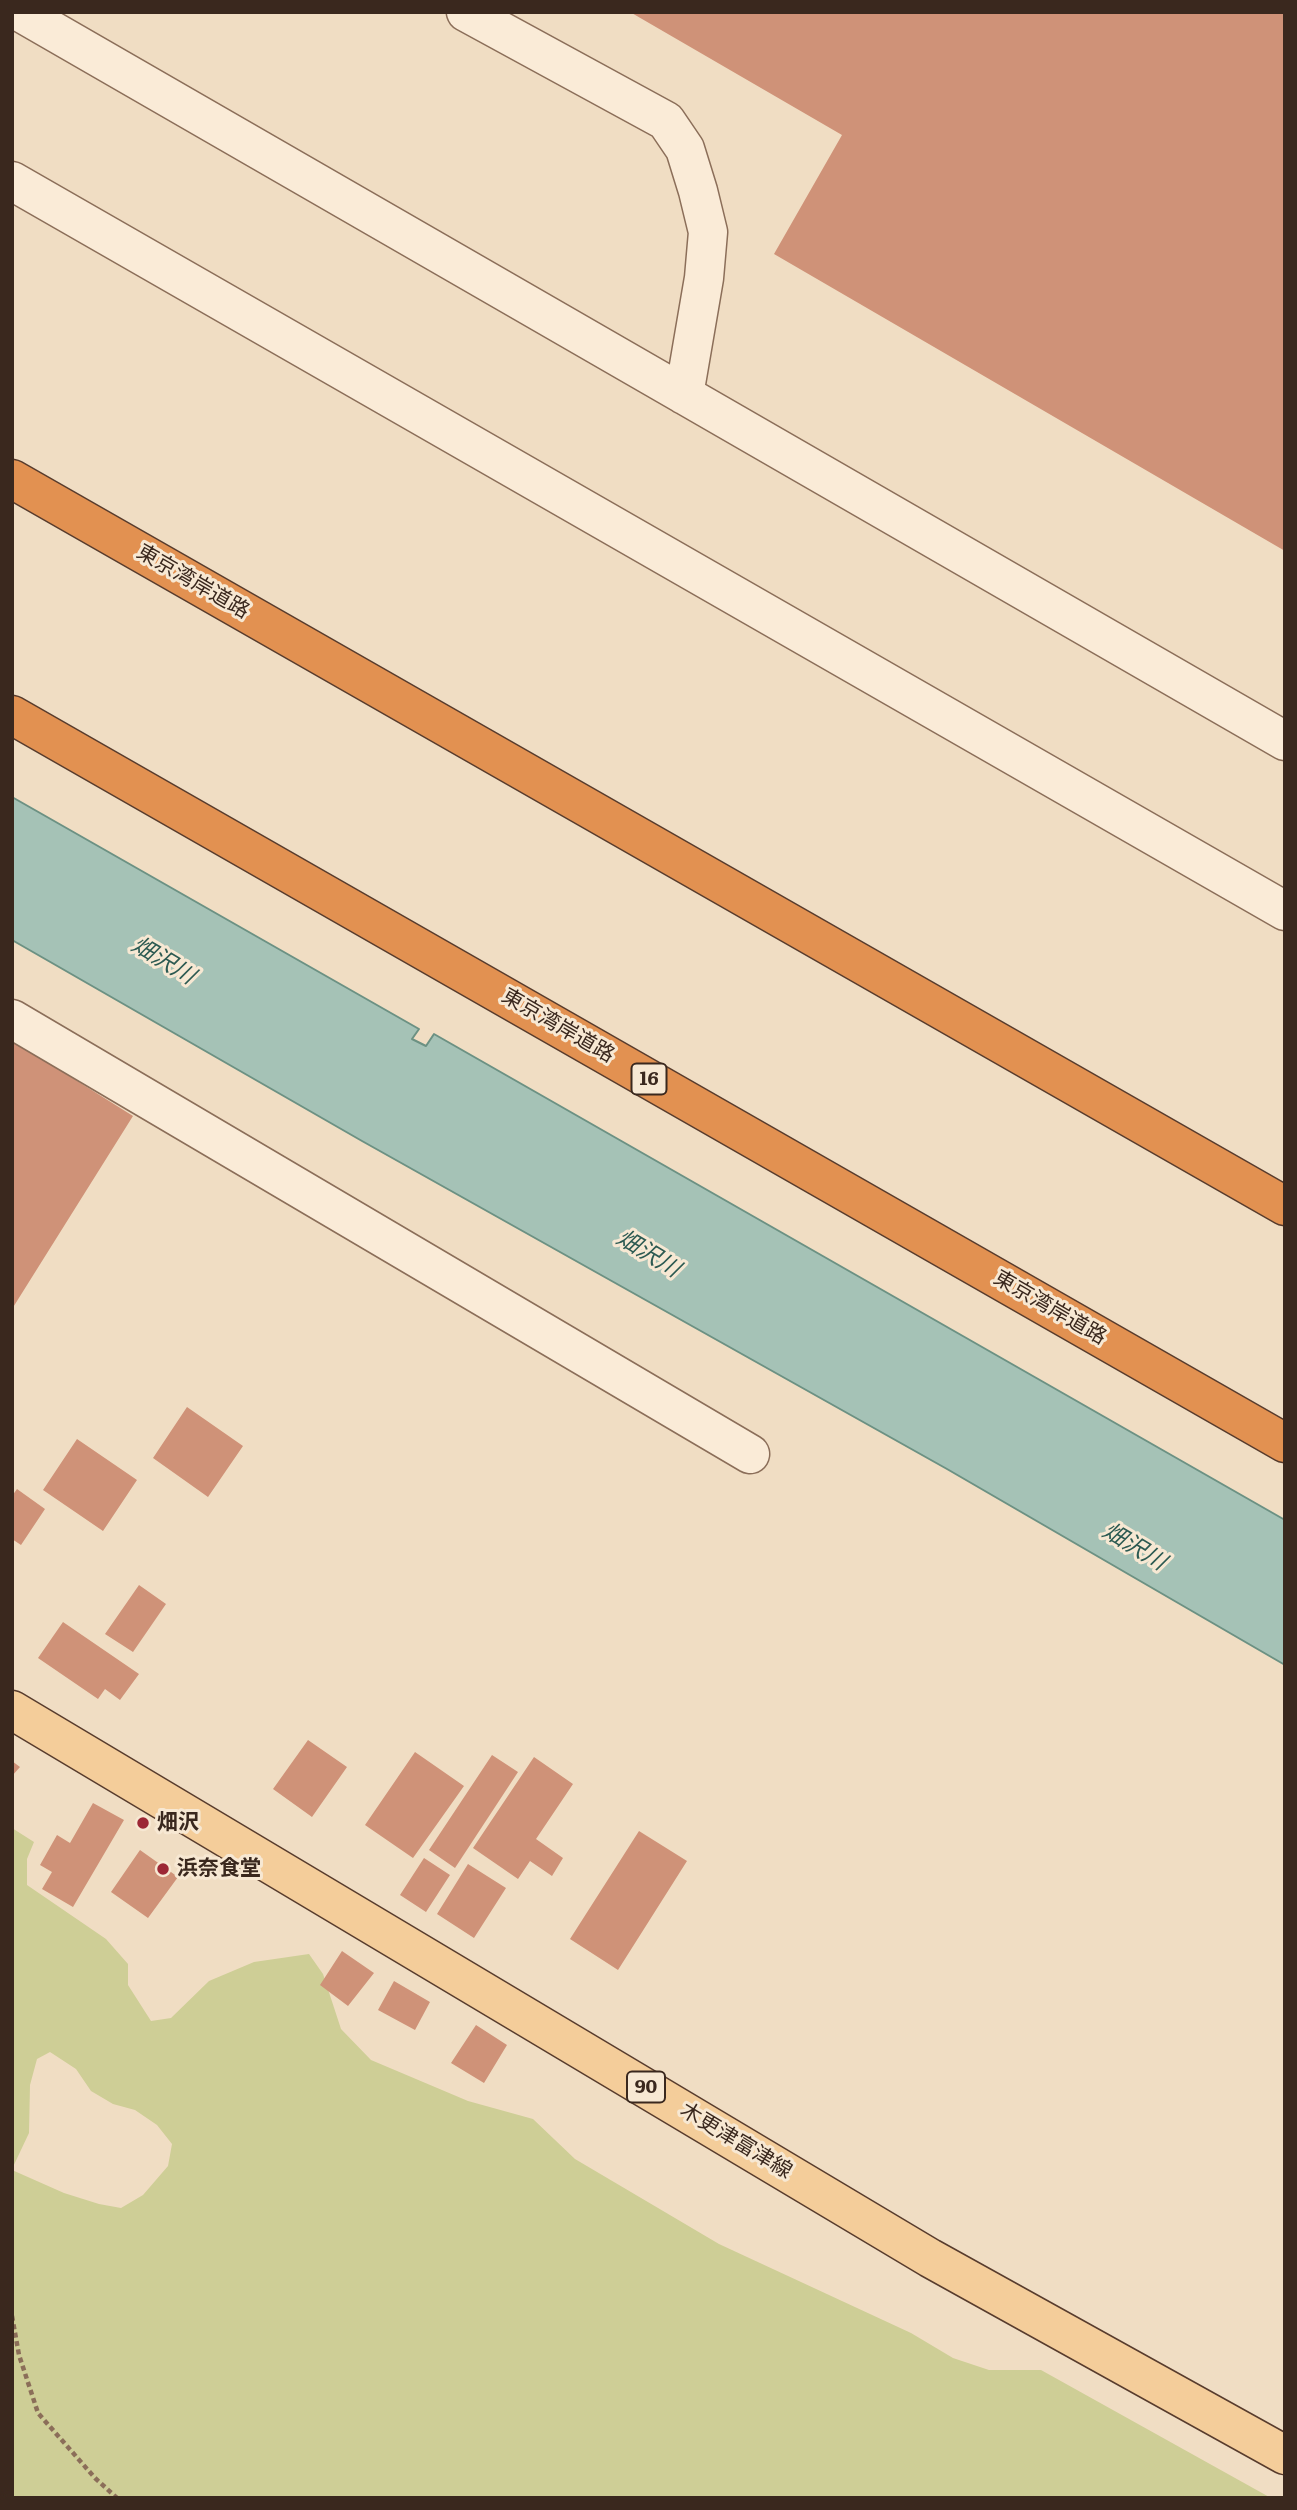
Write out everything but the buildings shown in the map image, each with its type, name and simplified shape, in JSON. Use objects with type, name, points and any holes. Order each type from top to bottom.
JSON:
[{"type":"highway","name":"東京湾岸道路","points":[[12,479],[1285,1206]]},
{"type":"highway","name":"東京湾岸道路","points":[[12,715],[1285,1443]]},
{"type":"main road","name":"木更津富津線","points":[[12,1710],[930,2258],[1285,2455]]},
{"type":"street","points":[[19,12],[1285,741]]},
{"type":"street","points":[[466,12],[666,121],[685,149],[708,232],[704,278],[684,395]]},
{"type":"street","points":[[12,181],[1285,911]]},
{"type":"street","points":[[12,1019],[750,1454]]},
{"type":"path","points":[[12,2316],[19,2355],[38,2413],[95,2479],[117,2498]]},
{"type":"green space","points":[[12,1828],[34,1842],[27,1859],[27,1885],[106,1939],[128,1964],[128,1985],[151,2021],[171,2018],[209,1981],[254,1962],[309,1954],[323,1974],[341,2029],[371,2060],[468,2101],[533,2119],[575,2159],[719,2244],[911,2333],[953,2358],[989,2370],[1041,2370],[1271,2498],[12,2498],[12,2170],[64,2193],[121,2208],[143,2195],[168,2166],[172,2144],[157,2125],[135,2110],[113,2104],[91,2091],[76,2069],[50,2052],[37,2059],[30,2085],[29,2133],[12,2169]]},
{"type":"water","name":"畑沢川","points":[[12,797],[419,1029],[412,1039],[426,1046],[434,1034],[1285,1520],[1285,1665],[947,1469],[362,1141],[12,940]]},
{"type":"place","name":"畑沢","points":[[143,1823]]},
{"type":"place","name":"浜奈食堂","points":[[163,1869]]}]
